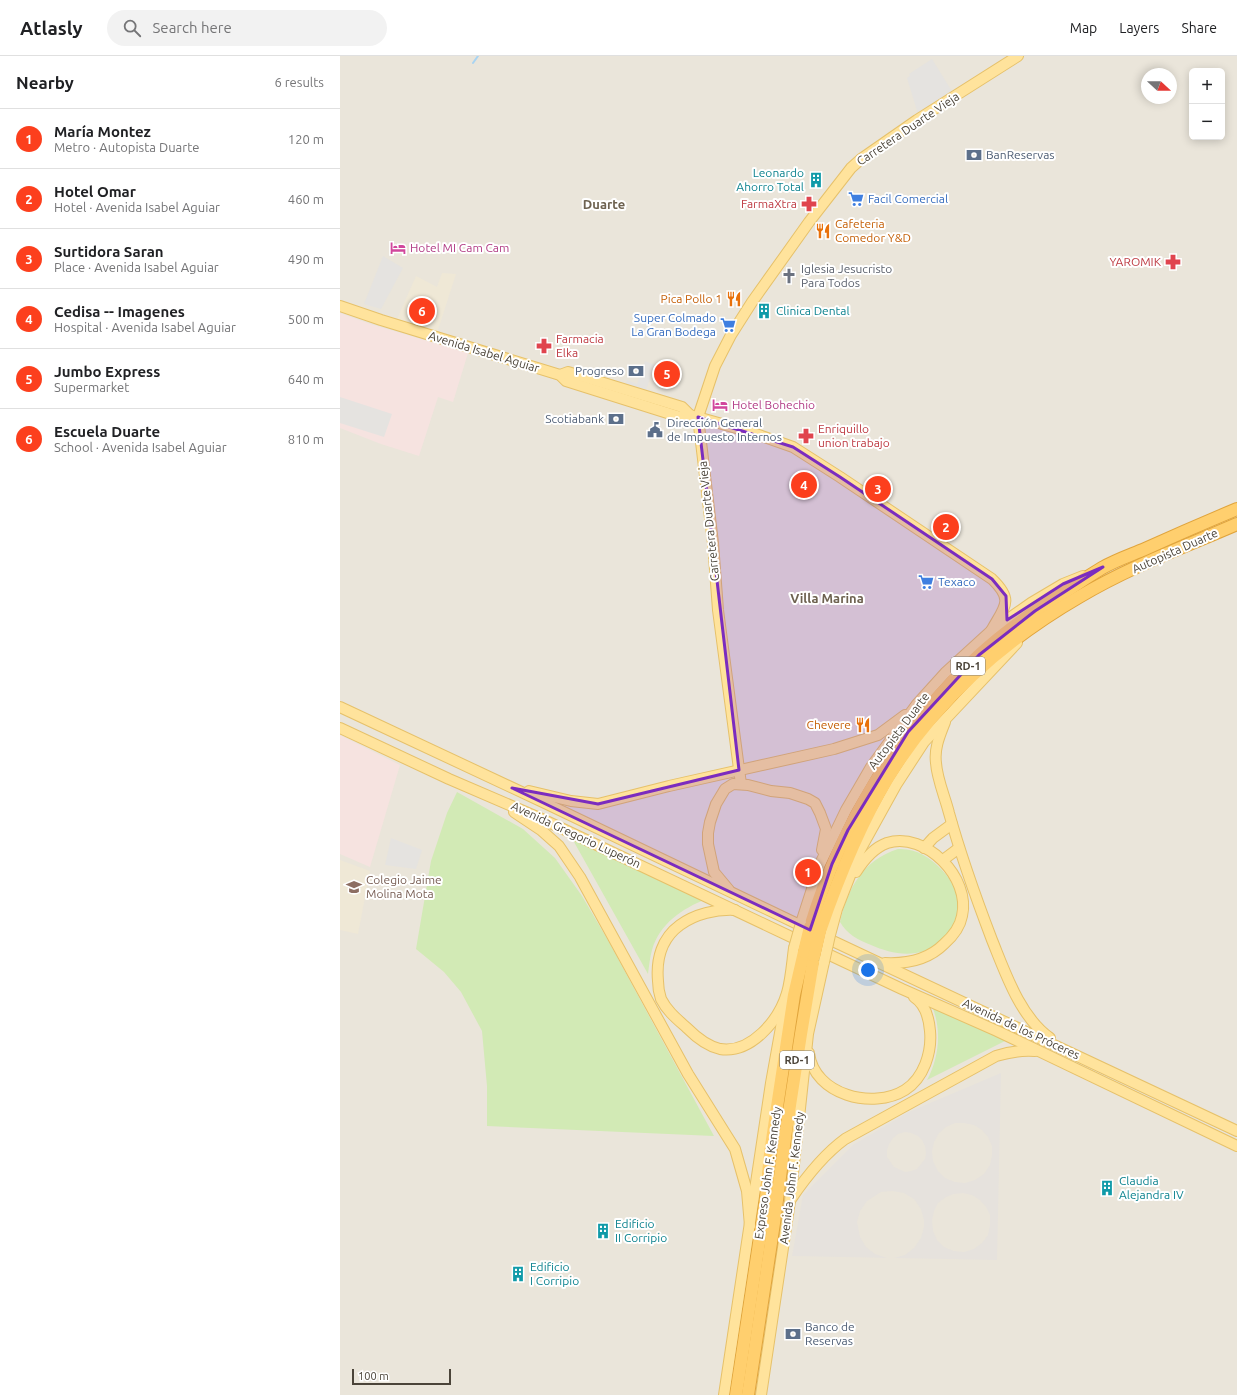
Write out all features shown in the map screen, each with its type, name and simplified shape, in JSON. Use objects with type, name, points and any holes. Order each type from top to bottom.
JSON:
[{"type":"highway","name":"Autopista Duarte","points":[[870,801],[893,754],[908,732],[945,690],[979,655],[1035,610],[1103,567],[1237,508]]},
{"type":"highway","name":"Autopista Duarte","points":[[870,801],[905,752],[940,709],[972,676],[998,653],[1031,628],[1079,597],[1115,578],[1237,524]]},
{"type":"highway","points":[[860,850],[870,801]]},
{"type":"highway","name":"RD-1","points":[[809,953],[814,929],[847,861],[870,801]]},
{"type":"highway","name":"Expreso John F. Kennedy","points":[[736,1395],[766,1197],[770,1153],[794,995],[809,953]]},
{"type":"highway","name":"Expreso John F. Kennedy","points":[[748,1395],[801,1034],[809,953]]},
{"type":"main road","name":"Carretera Duarte Vieja","points":[[741,784],[718,604],[713,543],[694,416],[715,366],[731,335],[752,302],[843,177],[861,159],[913,122],[1018,56]]},
{"type":"main road","name":"Avenida Isabel Aguiar","points":[[340,306],[388,323],[560,375],[568,372],[607,390],[682,408],[694,416],[747,431],[793,447],[992,579],[1001,588],[1006,596],[1006,603],[991,631]]},
{"type":"main road","name":"Autopista Duarte","points":[[814,929],[820,864],[834,832],[871,768],[917,704],[946,673],[991,631],[1031,603],[1063,584],[1103,567]]},
{"type":"main road","name":"Autopista Duarte","points":[[846,887],[860,850],[896,785],[924,742],[1031,628]]},
{"type":"main road","points":[[512,788],[571,801],[598,804],[669,786],[834,749],[878,735],[897,722],[917,704]]},
{"type":"main road","name":"Avenida Gregorio Luperón","points":[[340,707],[733,894],[814,929]]},
{"type":"main road","points":[[946,717],[936,745],[936,762],[959,848],[983,918],[1006,977],[1029,1017],[1038,1029],[1066,1050]]},
{"type":"main road","name":"Avenida Gregorio Luperón","points":[[340,728],[542,819],[738,910],[809,953]]},
{"type":"main road","points":[[463,784],[522,817],[541,830],[559,846],[580,877],[688,1074],[734,1149],[747,1191],[750,1226]]},
{"type":"main road","points":[[733,894],[714,872],[708,844],[708,832],[716,804],[725,789],[733,784],[741,784],[771,791],[790,793],[815,803],[826,829],[820,864]]},
{"type":"main road","points":[[924,848],[940,832],[952,824]]},
{"type":"main road","points":[[738,910],[725,909],[702,914],[683,922],[674,930],[661,949],[657,969],[658,990],[665,1005],[677,1020],[707,1044],[720,1049],[735,1048],[752,1041],[764,1032],[776,1015],[809,953],[814,929],[836,909],[846,887],[859,867],[878,848],[888,843],[900,842],[914,844],[924,848],[943,860],[954,874],[961,891],[963,903],[962,916],[958,928],[941,948],[920,959],[910,962],[898,964],[880,963]]},
{"type":"main road","points":[[943,860],[959,848]]},
{"type":"main road","name":"Avenida de los Próceres","points":[[814,929],[880,963],[1208,1116],[1237,1131]]},
{"type":"main road","name":"Avenida de los Próceres","points":[[809,953],[902,990],[997,1031],[1237,1146]]},
{"type":"main road","name":"Avenida John F. Kennedy","points":[[761,1395],[790,1201],[811,1019],[809,953]]},
{"type":"main road","points":[[808,1043],[809,1057],[812,1066],[830,1088],[857,1097],[879,1098],[890,1096],[904,1090],[920,1075],[927,1059],[930,1042],[930,1027],[920,1000],[902,990]]},
{"type":"main road","points":[[724,1395],[771,1083],[787,994]]},
{"type":"main road","points":[[790,1201],[803,1182],[832,1148],[845,1139],[895,1110],[996,1056],[1024,1050],[1039,1051]]},
{"type":"main road","points":[[890,1096],[895,1110]]},
{"type":"main road","points":[[1208,1116],[1237,1124]]},
{"type":"highlighted area","points":[[698,417],[793,447],[840,477],[992,579],[1006,596],[1007,620],[1063,584],[1103,567],[1035,611],[979,655],[908,732],[848,830],[832,864],[810,930],[512,788],[598,804],[739,770]]},
{"type":"shaded area","points":[[340,56],[1237,56],[1237,1395],[340,1395]]},
{"type":"shaded area","points":[[932,59],[953,93],[918,114],[907,78],[910,76],[909,74]]},
{"type":"shaded area","points":[[383,256],[403,268],[381,309],[364,304]]},
{"type":"shaded area","points":[[442,273],[456,274],[437,333],[397,319],[416,276],[437,287]]},
{"type":"shaded area","points":[[340,313],[370,324],[468,353],[453,402],[438,397],[419,456],[381,444],[340,428]]},
{"type":"shaded area","points":[[645,361],[655,365],[644,395],[624,388],[627,380],[637,384]]},
{"type":"shaded area","points":[[340,397],[392,414],[384,437],[340,423]]},
{"type":"shaded area","points":[[340,735],[400,765],[370,867],[340,854]]},
{"type":"shaded area","points":[[391,838],[422,850],[416,869],[385,865]]},
{"type":"shaded area","name":"Colegio Jaime Molina Mota","points":[[340,860],[370,871],[358,934],[340,930]]},
{"type":"shaded area","points":[[1001,1073],[997,1260],[894,1258],[905,1255],[914,1248],[921,1238],[924,1220],[921,1209],[914,1199],[904,1193],[893,1191],[881,1192],[867,1201],[860,1211],[857,1222],[860,1237],[866,1247],[875,1254],[887,1258],[792,1256],[803,1195],[853,1145],[909,1112]],"holes":[[[955,1123],[974,1125],[982,1130],[988,1137],[992,1146],[992,1155],[990,1165],[984,1174],[975,1180],[965,1183],[955,1182],[945,1178],[938,1171],[933,1161],[932,1151],[934,1142],[939,1133],[946,1127]],[[905,1132],[911,1133],[918,1136],[922,1140],[925,1146],[925,1159],[917,1169],[905,1172],[894,1167],[887,1157],[889,1144],[898,1134]],[[963,1193],[972,1195],[980,1200],[990,1215],[988,1235],[982,1243],[974,1249],[964,1252],[954,1251],[944,1247],[937,1240],[933,1231],[932,1220],[938,1203],[946,1197]]]},
{"type":"green space","points":[[457,792],[523,829],[555,858],[582,896],[609,942],[714,1136],[487,1126],[487,1086],[482,1031],[461,992],[444,972],[416,949],[431,861],[447,813]]},
{"type":"green space","points":[[569,833],[706,899],[680,912],[660,932],[652,950],[648,974]]},
{"type":"green space","points":[[898,849],[910,850],[922,854],[937,865],[944,872],[954,887],[958,900],[959,908],[957,916],[950,931],[944,938],[931,948],[917,953],[904,954],[877,948],[853,936],[840,922],[843,910],[853,887],[866,868],[875,860]]},
{"type":"green space","points":[[932,1006],[1007,1040],[927,1080],[934,1063],[938,1044],[937,1025]]},
{"type":"waterway","points":[[473,63],[478,56]]},
{"type":"place","name":"BanReservas","points":[[974,155]]},
{"type":"place","name":"Leonardo Ahorro Total","points":[[816,180]]},
{"type":"place","name":"Facil Comercial","points":[[856,199]]},
{"type":"place","name":"FarmaXtra","points":[[809,204]]},
{"type":"place","name":"Cafeteria Comedor Y&D","points":[[823,231]]},
{"type":"place","name":"Hotel MI Cam Cam","points":[[398,248]]},
{"type":"place","name":"YAROMIK","points":[[1173,262]]},
{"type":"place","name":"Iglesia Jesucristo Para Todos","points":[[789,276]]},
{"type":"place","name":"Pica Pollo 1","points":[[734,299]]},
{"type":"place","name":"Escuela Duarte","points":[[422,311]]},
{"type":"place","name":"Clinica Dental","points":[[764,311]]},
{"type":"place","name":"Super Colmado La Gran Bodega","points":[[728,325]]},
{"type":"place","name":"Farmacia Elka","points":[[544,346]]},
{"type":"place","name":"Progreso","points":[[636,371]]},
{"type":"place","name":"Jumbo Express","points":[[667,374]]},
{"type":"place","name":"Hotel Bohechio","points":[[720,405]]},
{"type":"place","name":"Scotiabank","points":[[616,419]]},
{"type":"place","name":"Dirección General de Impuesto Internos","points":[[655,430]]},
{"type":"place","name":"Enriquillo union trabajo","points":[[806,436]]},
{"type":"place","name":"Cedisa -- Imagenes","points":[[804,485]]},
{"type":"place","name":"Surtidora Saran","points":[[878,489]]},
{"type":"place","name":"Hotel Omar","points":[[946,527]]},
{"type":"place","name":"Texaco","points":[[926,582]]},
{"type":"place","name":"Chevere","points":[[863,725]]},
{"type":"place","name":"María Montez","points":[[808,872]]},
{"type":"place","name":"Colegio Jaime Molina Mota","points":[[354,887]]},
{"type":"place","name":"Claudia Alejandra IV","points":[[1107,1188]]},
{"type":"place","name":"Edificio II Corripio","points":[[603,1231]]},
{"type":"place","name":"Edificio I Corripio","points":[[518,1274]]},
{"type":"place","name":"Banco de Reservas","points":[[793,1334]]},
{"type":"district","name":"Duarte","points":[[604,204]]},
{"type":"district","name":"Villa Marina","points":[[827,598]]}]
